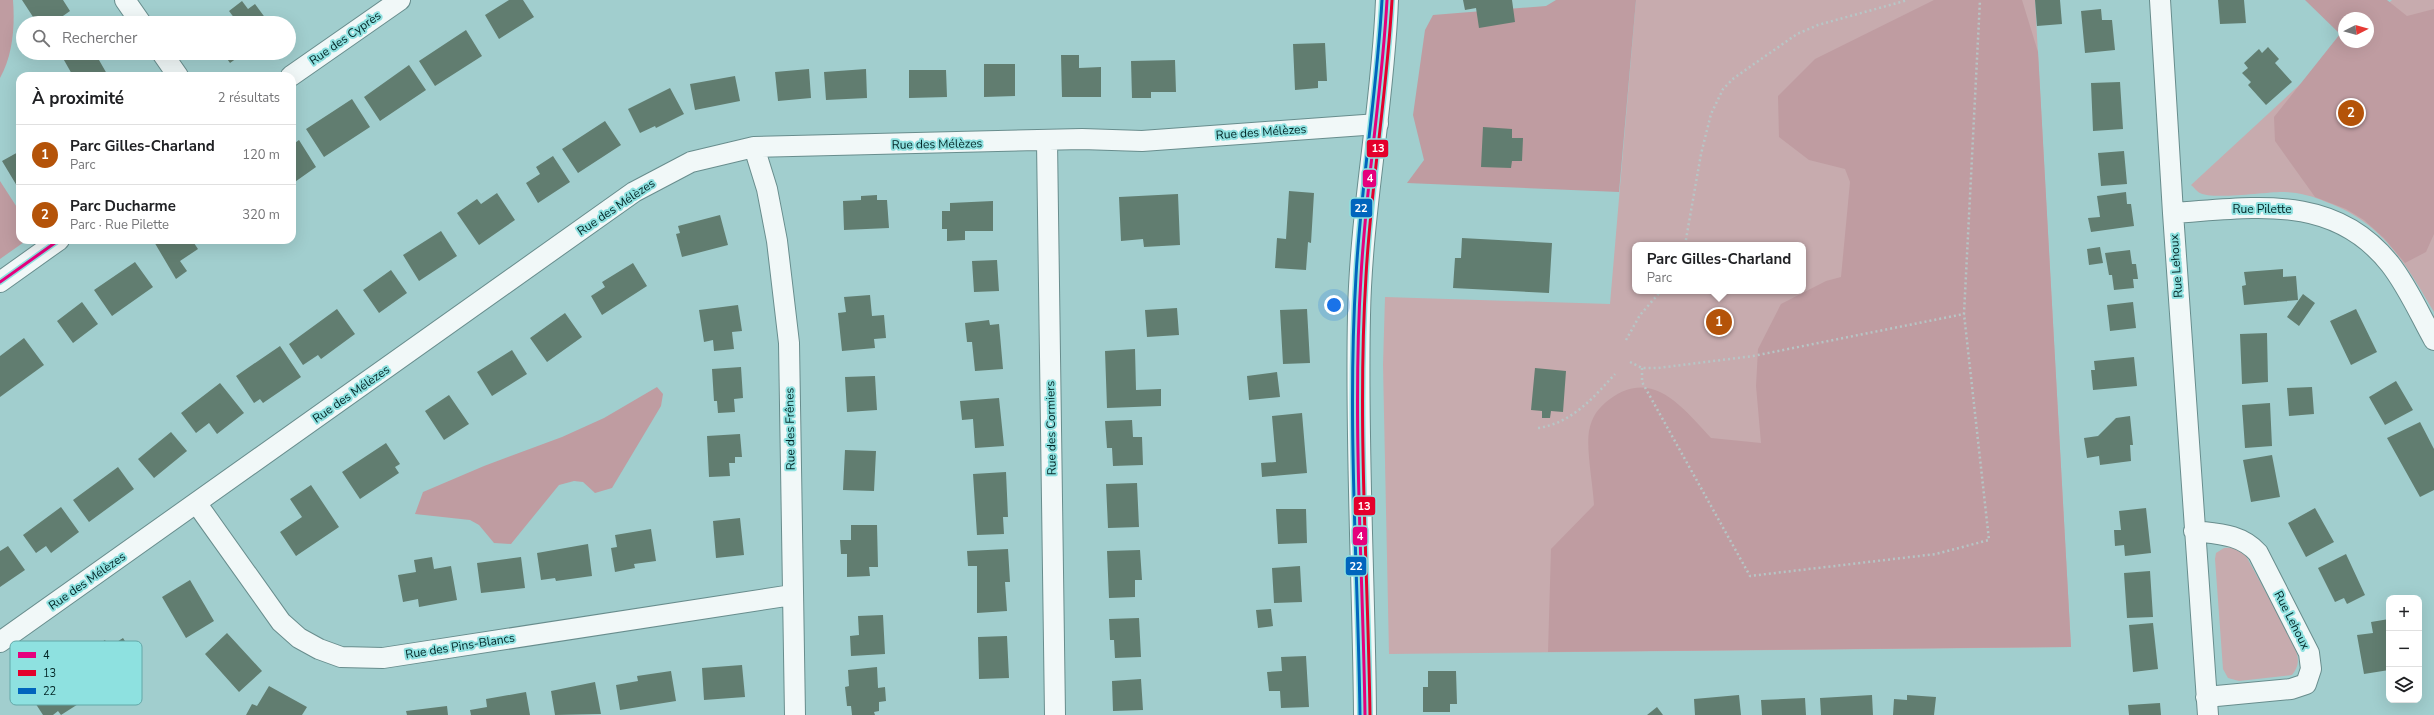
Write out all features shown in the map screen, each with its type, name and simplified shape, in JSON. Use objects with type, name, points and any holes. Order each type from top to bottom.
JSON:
[{"type":"street","points":[[125,0],[136,16]]},
{"type":"street","name":"Rue des Cyprès","points":[[296,73],[400,0]]},
{"type":"street","points":[[1365,715],[1359,315],[1364,231],[1378,124],[1387,0]]},
{"type":"street","name":"Rue Lehoux","points":[[2160,0],[2172,213],[2194,531],[2207,706],[2291,689],[2306,684],[2311,669],[2309,653],[2258,553],[2249,543],[2233,536],[2194,531]]},
{"type":"street","points":[[167,60],[175,72]]},
{"type":"street","name":"Rue des Mélèzes","points":[[0,642],[197,504],[634,192],[691,162],[754,148],[1082,139],[1142,141],[1378,124]]},
{"type":"street","name":"Rue des Cormiers","points":[[1047,141],[1055,715]]},
{"type":"street","name":"Rue des Frênes","points":[[754,148],[767,189],[777,241],[786,307],[789,343],[795,715]]},
{"type":"street","name":"Rue Pilette","points":[[2172,213],[2262,207],[2296,209],[2344,224],[2364,238],[2389,264],[2408,292],[2434,340]]},
{"type":"street","points":[[0,282],[53,244]]},
{"type":"street","name":"Rue des Pins-Blancs","points":[[197,504],[282,622],[300,638],[320,649],[340,657],[383,658],[792,595]]},
{"type":"path","points":[[1686,242],[1701,154],[1711,114],[1723,90],[1734,78],[1797,34],[1818,25],[1908,0]]},
{"type":"path","points":[[1642,368],[1642,382],[1750,576],[1936,554],[1990,540],[1964,314],[1980,0]]},
{"type":"path","points":[[1626,340],[1640,315],[1658,294]]},
{"type":"path","points":[[1630,362],[1642,368],[1753,356],[1964,314]]},
{"type":"path","points":[[1538,428],[1569,417],[1583,409],[1615,374]]},
{"type":"shaded area","points":[[0,0],[13,0],[14,20],[8,60],[0,78]]},
{"type":"shaded area","points":[[1556,0],[1636,0],[1619,192],[1407,183],[1424,160],[1413,115],[1425,30],[1433,15],[1546,6]]},
{"type":"shaded area","points":[[1636,0],[2035,0],[2071,647],[1389,654],[1383,365],[1385,297],[1610,304]]},
{"type":"shaded area","points":[[1934,0],[2022,0],[2038,52],[2071,647],[1548,652],[1551,549],[1594,505],[1588,439],[1592,421],[1599,409],[1610,399],[1626,390],[1640,388],[1654,390],[1679,404],[1711,438],[1761,443],[1756,386],[1758,349],[1781,304],[1801,294],[1806,294],[1806,291],[1826,281],[1841,277],[1850,182],[1845,169],[1809,160],[1779,137],[1778,96],[1815,59]]},
{"type":"shaded area","points":[[2305,0],[2387,0],[2407,16],[2434,9],[2434,234],[2426,252],[2405,263],[2384,238],[2364,220],[2346,209],[2315,197],[2275,141],[2274,117],[2338,37],[2338,48],[2374,48],[2374,12],[2338,12],[2338,32]]},
{"type":"shaded area","points":[[2392,0],[2434,0],[2434,312],[2413,277],[2390,246],[2377,233],[2346,210],[2316,198],[2287,192],[2215,196],[2200,193],[2191,185],[2339,48],[2374,48],[2374,16]]},
{"type":"shaded area","points":[[0,181],[16,206],[16,244],[21,244],[0,259]]},
{"type":"shaded area","points":[[657,387],[663,394],[661,406],[612,488],[595,493],[583,482],[574,481],[559,485],[511,544],[494,543],[479,525],[470,520],[415,514],[423,492],[484,466],[562,437],[604,418]]},
{"type":"shaded area","points":[[2234,547],[2245,554],[2294,644],[2298,664],[2292,675],[2239,681],[2228,678],[2223,669],[2215,559],[2216,553],[2224,548]]},
{"type":"building","points":[[22,0],[63,0],[70,11],[63,16],[32,16]]},
{"type":"building","points":[[509,0],[523,0],[534,17],[499,39],[485,15]]},
{"type":"building","points":[[1463,0],[1512,0],[1515,22],[1479,28],[1476,8],[1465,10]]},
{"type":"building","points":[[2035,0],[2060,0],[2062,24],[2037,26]]},
{"type":"building","points":[[2218,0],[2244,0],[2246,23],[2220,24]]},
{"type":"building","points":[[242,1],[248,9],[255,4],[264,16],[233,16],[229,11]]},
{"type":"building","points":[[2101,9],[2102,20],[2112,20],[2115,50],[2085,53],[2081,11]]},
{"type":"building","points":[[466,30],[482,56],[435,86],[419,61]]},
{"type":"building","points":[[1325,43],[1327,81],[1318,81],[1318,88],[1295,90],[1293,44]]},
{"type":"building","points":[[2268,47],[2279,59],[2275,63],[2292,82],[2266,105],[2248,85],[2251,82],[2242,73],[2248,68],[2244,63],[2259,49],[2262,53]]},
{"type":"building","points":[[1061,55],[1079,55],[1079,68],[1101,67],[1101,97],[1062,97]]},
{"type":"building","points":[[64,60],[99,60],[106,72],[71,72]]},
{"type":"building","points":[[1175,60],[1176,92],[1151,92],[1151,98],[1132,98],[1131,61]]},
{"type":"building","points":[[984,64],[1015,64],[1015,96],[984,97]]},
{"type":"building","points":[[409,65],[426,90],[380,121],[364,97]]},
{"type":"building","points":[[809,69],[811,98],[778,101],[775,72]]},
{"type":"building","points":[[866,69],[867,98],[826,100],[824,72]]},
{"type":"building","points":[[909,70],[946,70],[947,97],[909,98]]},
{"type":"building","points":[[735,76],[740,101],[695,110],[690,84]]},
{"type":"building","points":[[2120,82],[2123,129],[2093,131],[2091,83]]},
{"type":"building","points":[[670,88],[684,114],[656,128],[655,126],[640,133],[628,109]]},
{"type":"building","points":[[352,99],[370,127],[324,157],[306,129]]},
{"type":"building","points":[[605,121],[621,145],[578,173],[562,149]]},
{"type":"building","points":[[1483,127],[1512,129],[1512,138],[1523,138],[1522,161],[1512,161],[1511,168],[1481,167]]},
{"type":"building","points":[[299,140],[316,167],[296,181],[296,142]]},
{"type":"building","points":[[2124,151],[2127,184],[2101,186],[2098,153]]},
{"type":"building","points":[[16,153],[16,184],[2,161]]},
{"type":"building","points":[[553,156],[570,182],[538,203],[526,183],[540,174],[536,167]]},
{"type":"building","points":[[1289,191],[1314,193],[1311,243],[1308,242],[1306,270],[1275,268],[1277,238],[1286,239]]},
{"type":"building","points":[[2126,192],[2127,204],[2131,204],[2134,226],[2091,232],[2088,218],[2100,217],[2097,196]]},
{"type":"building","points":[[497,193],[515,220],[479,245],[457,213],[477,199],[481,204]]},
{"type":"building","points":[[1178,194],[1180,245],[1144,247],[1143,239],[1121,241],[1119,197]]},
{"type":"building","points":[[877,195],[877,200],[887,200],[889,228],[844,230],[843,201],[861,200],[861,196]]},
{"type":"building","points":[[993,201],[993,231],[965,231],[965,240],[947,241],[947,229],[942,229],[942,211],[950,211],[950,203]]},
{"type":"building","points":[[720,215],[728,245],[682,257],[676,234],[680,233],[678,226]]},
{"type":"building","points":[[441,231],[457,256],[419,281],[403,255]]},
{"type":"building","points":[[1462,238],[1552,243],[1549,293],[1453,288],[1455,258],[1461,258]]},
{"type":"building","points":[[155,244],[195,244],[198,249],[180,261],[187,271],[176,279]]},
{"type":"building","points":[[2100,247],[2103,263],[2089,265],[2087,249]]},
{"type":"building","points":[[2130,250],[2132,264],[2136,264],[2138,279],[2133,279],[2134,288],[2114,290],[2112,275],[2109,275],[2105,253]]},
{"type":"building","points":[[997,260],[999,291],[974,292],[972,261]]},
{"type":"building","points":[[135,262],[153,287],[112,316],[94,290]]},
{"type":"building","points":[[633,263],[647,286],[602,315],[591,296],[605,287],[602,282]]},
{"type":"building","points":[[2283,269],[2283,277],[2296,276],[2298,300],[2244,305],[2242,286],[2246,285],[2244,272]]},
{"type":"building","points":[[391,270],[407,293],[379,313],[363,290]]},
{"type":"building","points":[[2303,294],[2315,303],[2299,326],[2287,317]]},
{"type":"building","points":[[870,295],[872,316],[884,315],[886,338],[874,339],[875,348],[842,351],[838,313],[846,312],[844,297]]},
{"type":"building","points":[[82,302],[98,324],[73,343],[57,321]]},
{"type":"building","points":[[2133,302],[2136,328],[2110,331],[2107,305]]},
{"type":"building","points":[[738,305],[742,331],[732,332],[734,349],[714,351],[713,340],[704,342],[699,310]]},
{"type":"building","points":[[1177,308],[1179,335],[1147,337],[1145,310]]},
{"type":"building","points":[[337,309],[355,334],[321,359],[318,355],[303,365],[289,344]]},
{"type":"building","points":[[1307,309],[1310,363],[1283,364],[1280,310]]},
{"type":"building","points":[[2356,309],[2377,352],[2351,365],[2330,321]]},
{"type":"building","points":[[565,313],[582,337],[547,362],[530,338]]},
{"type":"building","points":[[989,320],[990,325],[999,324],[1003,369],[975,371],[972,342],[967,342],[965,323]]},
{"type":"building","points":[[2267,333],[2268,382],[2242,384],[2240,334]]},
{"type":"building","points":[[24,338],[44,365],[0,397],[0,356]]},
{"type":"building","points":[[280,346],[301,377],[263,403],[260,399],[254,403],[236,376]]},
{"type":"building","points":[[1135,349],[1136,390],[1161,389],[1161,406],[1107,408],[1105,351]]},
{"type":"building","points":[[512,350],[527,374],[492,396],[477,372]]},
{"type":"building","points":[[2134,357],[2137,386],[2093,390],[2091,370],[2095,370],[2094,361]]},
{"type":"building","points":[[741,367],[743,398],[734,399],[735,412],[718,413],[717,401],[714,401],[712,369]]},
{"type":"building","points":[[1535,368],[1566,371],[1563,412],[1551,411],[1550,418],[1542,418],[1542,411],[1531,410]]},
{"type":"building","points":[[1277,372],[1280,397],[1249,400],[1247,376]]},
{"type":"building","points":[[875,376],[877,410],[847,412],[845,377]]},
{"type":"building","points":[[2396,381],[2413,410],[2385,425],[2369,397]]},
{"type":"building","points":[[220,383],[244,413],[217,434],[209,423],[196,433],[181,413]]},
{"type":"building","points":[[2312,387],[2314,414],[2289,416],[2287,388]]},
{"type":"building","points":[[449,395],[469,424],[444,440],[425,411]]},
{"type":"building","points":[[999,398],[1004,446],[975,448],[973,419],[962,420],[960,401]]},
{"type":"building","points":[[2270,403],[2272,446],[2245,448],[2242,405]]},
{"type":"building","points":[[1302,413],[1307,473],[1262,477],[1261,463],[1276,462],[1272,416]]},
{"type":"building","points":[[2130,416],[2133,445],[2130,445],[2131,461],[2100,465],[2099,456],[2087,458],[2084,438],[2098,436],[2116,418]]},
{"type":"building","points":[[1132,420],[1133,437],[1142,437],[1143,465],[1113,466],[1112,448],[1107,448],[1105,421]]},
{"type":"building","points":[[2420,422],[2434,449],[2434,490],[2420,497],[2387,438]]},
{"type":"building","points":[[171,432],[187,451],[154,478],[138,459]]},
{"type":"building","points":[[740,434],[742,457],[735,457],[735,463],[729,463],[730,476],[709,477],[707,436]]},
{"type":"building","points":[[386,443],[400,464],[395,467],[399,473],[360,499],[342,472]]},
{"type":"building","points":[[845,450],[876,451],[874,491],[843,490]]},
{"type":"building","points":[[2272,455],[2280,497],[2251,502],[2243,460]]},
{"type":"building","points":[[118,467],[134,489],[89,522],[73,500]]},
{"type":"building","points":[[1006,472],[1008,517],[1003,517],[1004,534],[977,535],[973,474]]},
{"type":"building","points":[[1137,483],[1139,527],[1108,528],[1106,484]]},
{"type":"building","points":[[311,485],[339,527],[296,556],[280,532],[302,517],[290,499]]},
{"type":"building","points":[[61,507],[79,532],[51,553],[46,546],[36,553],[23,535]]},
{"type":"building","points":[[2146,508],[2151,553],[2125,556],[2124,545],[2115,546],[2114,530],[2121,530],[2119,511]]},
{"type":"building","points":[[2315,508],[2334,542],[2306,557],[2288,523]]},
{"type":"building","points":[[1276,509],[1306,509],[1307,543],[1278,544]]},
{"type":"building","points":[[740,518],[744,555],[716,558],[713,521]]},
{"type":"building","points":[[851,525],[877,525],[878,567],[869,567],[870,576],[847,577],[847,554],[841,554],[840,540],[851,540]]},
{"type":"building","points":[[651,529],[656,561],[634,564],[635,568],[615,572],[611,548],[617,547],[615,535]]},
{"type":"building","points":[[588,544],[592,576],[556,581],[555,578],[541,580],[537,553]]},
{"type":"building","points":[[8,546],[25,570],[0,587],[0,551]]},
{"type":"building","points":[[1008,549],[1010,582],[1005,582],[1007,611],[977,613],[977,566],[968,566],[967,551]]},
{"type":"building","points":[[1140,550],[1142,580],[1135,580],[1135,597],[1109,598],[1107,551]]},
{"type":"building","points":[[2346,554],[2365,595],[2347,604],[2344,598],[2335,602],[2318,568]]},
{"type":"building","points":[[432,557],[434,569],[451,566],[457,600],[419,607],[418,599],[403,602],[398,575],[416,572],[414,560]]},
{"type":"building","points":[[521,557],[525,588],[481,593],[477,563]]},
{"type":"building","points":[[1300,566],[1302,602],[1274,603],[1272,568]]},
{"type":"building","points":[[2150,571],[2153,617],[2127,618],[2124,573]]},
{"type":"building","points":[[190,580],[214,621],[186,638],[162,597]]},
{"type":"building","points":[[1271,609],[1273,626],[1258,628],[1256,610]]},
{"type":"building","points":[[883,615],[885,654],[851,656],[850,636],[859,635],[858,616]]},
{"type":"building","points":[[1139,618],[1141,657],[1115,658],[1114,640],[1110,640],[1109,619]]},
{"type":"building","points":[[2386,620],[2386,670],[2364,674],[2357,635],[2373,633],[2371,622]]},
{"type":"building","points":[[2153,623],[2158,669],[2133,672],[2129,625]]},
{"type":"building","points":[[227,633],[262,671],[239,692],[205,654]]},
{"type":"building","points":[[1007,636],[1009,678],[979,679],[978,637]]},
{"type":"building","points":[[1306,656],[1309,707],[1281,708],[1280,691],[1269,691],[1267,672],[1282,671],[1281,657]]},
{"type":"building","points":[[742,665],[745,697],[704,700],[702,668]]},
{"type":"building","points":[[877,667],[878,688],[885,687],[886,701],[879,702],[879,711],[874,712],[875,715],[852,715],[851,706],[847,706],[845,687],[849,686],[848,670]]},
{"type":"building","points":[[671,671],[676,701],[620,710],[616,685],[638,681],[637,676]]},
{"type":"building","points":[[1428,671],[1456,671],[1457,704],[1450,704],[1450,712],[1423,712],[1423,687],[1428,687]]},
{"type":"building","points":[[1141,679],[1143,710],[1113,711],[1112,681]]},
{"type":"building","points":[[595,682],[601,714],[555,715],[551,691]]},
{"type":"building","points":[[269,686],[307,707],[302,715],[246,715],[252,704],[257,706]]},
{"type":"building","points":[[526,692],[530,715],[471,715],[470,710],[487,707],[486,699]]},
{"type":"building","points":[[1739,695],[1741,715],[1695,715],[1694,699]]},
{"type":"building","points":[[1872,695],[1873,715],[1821,715],[1820,698]]},
{"type":"building","points":[[1907,695],[1936,697],[1934,715],[1893,715],[1894,699],[1907,700]]},
{"type":"building","points":[[1805,698],[1806,715],[1762,715],[1761,700]]},
{"type":"building","points":[[2160,703],[2161,715],[2129,715],[2128,705]]},
{"type":"building","points":[[36,705],[77,705],[61,715],[58,711],[53,715],[43,715]]},
{"type":"building","points":[[447,706],[448,715],[407,715],[406,711]]},
{"type":"building","points":[[1657,707],[1663,715],[1647,715]]},
{"type":"transit line","name":"22","points":[[1360,715],[1353,441],[1354,331],[1358,242],[1377,69],[1382,0]]},
{"type":"transit line","name":"4","points":[[1365,715],[1358,441],[1359,331],[1363,242],[1382,69],[1387,0]]},
{"type":"transit line","name":"13","points":[[1370,715],[1363,441],[1364,331],[1368,242],[1387,69],[1392,0]]},
{"type":"transit line","name":"4","points":[[0,282],[53,244]]},
{"type":"place","name":"Parc Ducharme","points":[[2351,113]]},
{"type":"place","name":"Parc Gilles-Charland","points":[[1719,322]]}]
